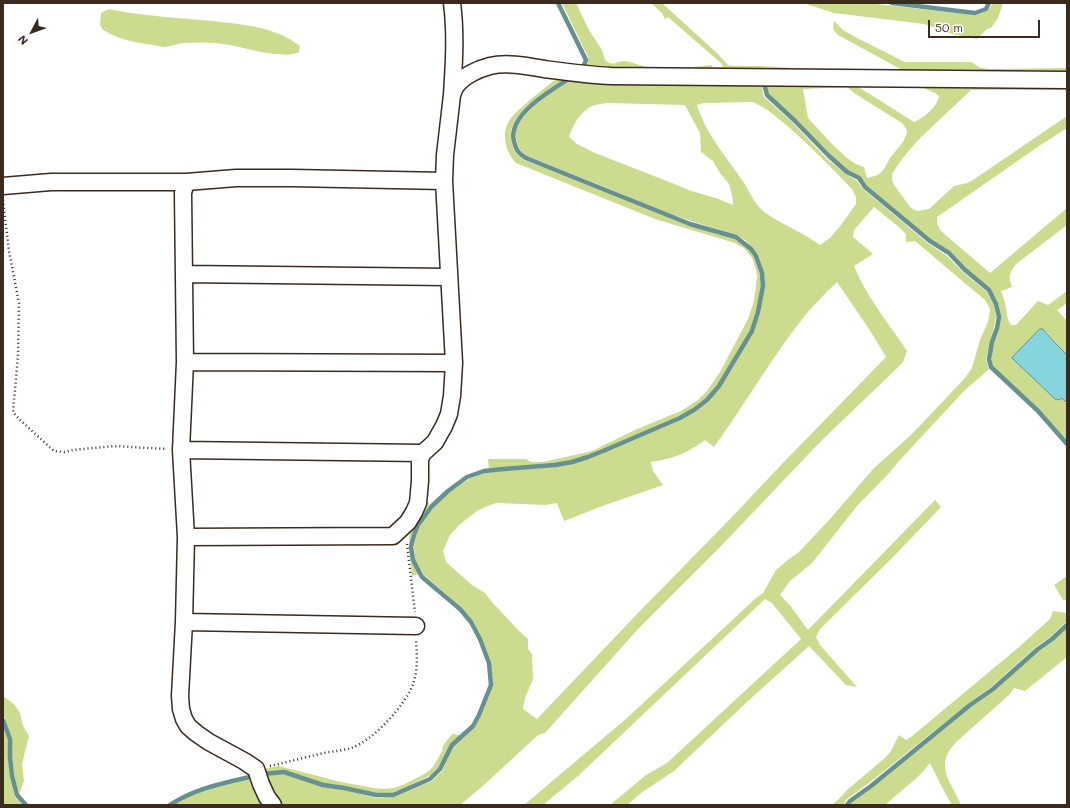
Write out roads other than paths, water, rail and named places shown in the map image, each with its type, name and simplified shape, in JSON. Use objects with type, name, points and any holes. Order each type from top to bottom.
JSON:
[{"type":"street","points":[[186,537],[393,536],[408,522],[414,512],[418,503],[420,459],[423,452],[435,442],[444,426],[449,414],[452,396],[454,363],[448,277],[444,181],[445,155],[454,67],[454,20],[452,3]]},
{"type":"street","points":[[452,95],[456,86],[471,74],[490,66],[503,64],[588,75],[611,76],[1067,80]]},
{"type":"street","points":[[3,186],[51,182],[186,182],[243,178],[444,181]]},
{"type":"street","points":[[186,182],[183,193],[185,362],[181,450],[186,537],[184,622],[180,696],[181,709],[188,726],[196,733],[256,769],[267,797],[273,805]]},
{"type":"street","points":[[184,274],[448,277]]},
{"type":"street","points":[[185,362],[454,363]]},
{"type":"street","points":[[181,450],[423,452]]},
{"type":"street","points":[[184,622],[416,626]]},
{"type":"water","points":[[1040,329],[1043,329],[1067,355],[1067,403],[1062,398],[1059,400],[1055,399],[1012,358]]},
{"type":"waterway","points":[[558,3],[586,60],[582,70]]},
{"type":"waterway","points":[[892,3],[975,13],[986,9],[989,3]]},
{"type":"waterway","points":[[263,774],[284,772],[323,785],[376,795],[393,795],[430,779],[440,769],[452,745],[473,726],[491,685],[489,663],[480,639],[471,622],[460,609],[422,577],[413,560],[411,547],[418,525],[432,506],[448,491],[467,477],[484,471],[555,465],[572,462],[603,451],[680,418],[694,410],[707,400],[719,386],[752,331],[758,312],[763,286],[762,273],[756,256],[751,249],[736,237],[690,224],[526,158],[518,151],[514,141],[514,132],[517,122],[532,105],[569,79]]},
{"type":"waterway","points":[[765,87],[767,95],[829,156],[847,172],[859,178],[865,187],[930,241],[949,253],[964,269],[989,290],[996,304],[999,317],[989,359],[991,367],[1038,411],[1067,444]]},
{"type":"waterway","points":[[847,805],[850,801],[871,786],[970,705],[993,689],[1067,625]]},
{"type":"waterway","points":[[3,720],[10,739],[12,776],[17,795],[26,805]]},
{"type":"waterway","points":[[170,805],[200,790],[254,776]]}]
